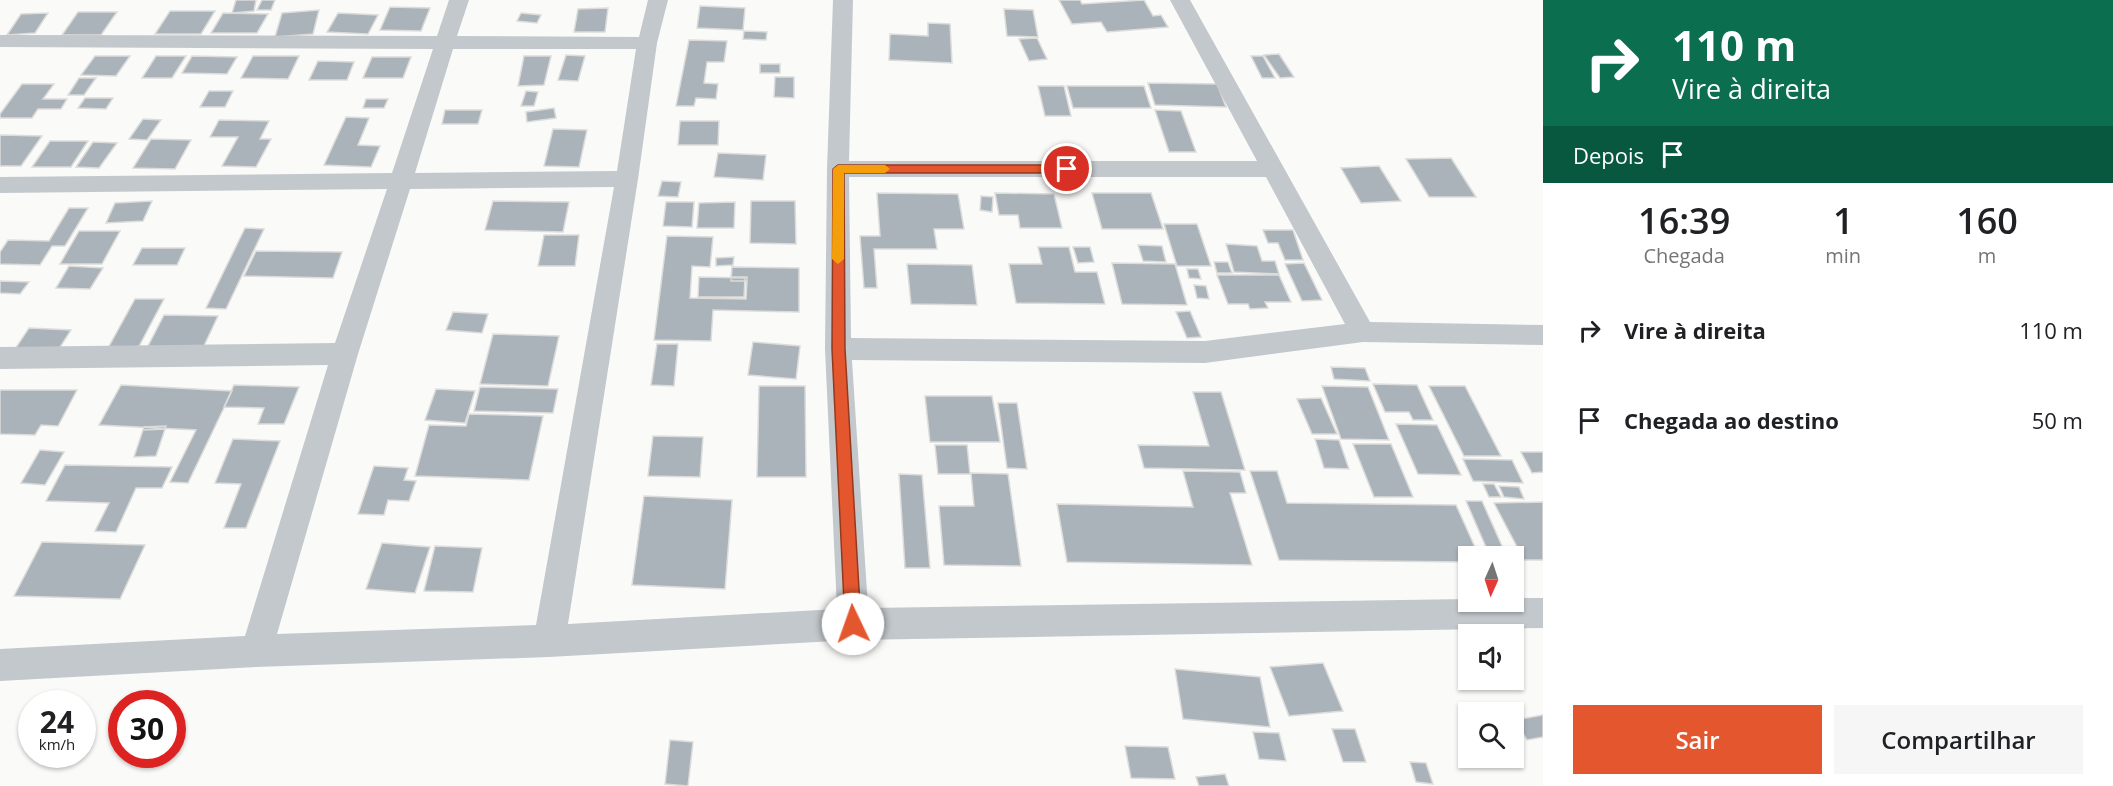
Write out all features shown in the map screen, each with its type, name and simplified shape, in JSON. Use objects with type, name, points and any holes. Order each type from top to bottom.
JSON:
[{"type":"street","points":[[256,651],[345,354],[459,0]]},
{"type":"street","points":[[549,641],[627,178],[647,43],[658,0]]},
{"type":"street","points":[[843,0],[838,169],[838,349],[853,624]]},
{"type":"street","points":[[1180,0],[1363,332]]},
{"type":"street","points":[[0,41],[647,43]]},
{"type":"street","points":[[838,169],[1273,169]]},
{"type":"street","points":[[0,185],[627,178]]},
{"type":"street","points":[[838,349],[1205,352],[1363,332],[1543,335]]},
{"type":"street","points":[[0,358],[345,354]]},
{"type":"street","points":[[0,665],[256,651],[549,641],[853,624],[1543,613]]},
{"type":"building","points":[[236,0],[256,0],[254,11],[232,13]]},
{"type":"building","points":[[236,0],[256,0],[254,11],[232,13]]},
{"type":"building","points":[[262,0],[275,0],[271,10],[257,10]]},
{"type":"building","points":[[262,0],[275,0],[271,10],[257,10]]},
{"type":"building","points":[[1059,0],[1080,0],[1082,4],[1144,0],[1153,16],[1161,15],[1168,27],[1107,32],[1101,22],[1072,24]]},
{"type":"building","points":[[1059,0],[1080,0],[1082,4],[1144,0],[1153,16],[1161,15],[1168,27],[1107,32],[1101,22],[1072,24]]},
{"type":"building","points":[[700,6],[745,8],[743,30],[697,28]]},
{"type":"building","points":[[700,6],[745,8],[743,30],[697,28]]},
{"type":"building","points":[[390,7],[430,8],[421,31],[380,30]]},
{"type":"building","points":[[390,7],[430,8],[421,31],[380,30]]},
{"type":"building","points":[[608,8],[605,32],[574,32],[578,9]]},
{"type":"building","points":[[608,8],[605,32],[574,32],[578,9]]},
{"type":"building","points":[[1004,9],[1033,10],[1038,37],[1007,36]]},
{"type":"building","points":[[1004,9],[1033,10],[1038,37],[1007,36]]},
{"type":"building","points":[[319,10],[313,34],[275,37],[282,13]]},
{"type":"building","points":[[319,10],[313,34],[275,37],[282,13]]},
{"type":"building","points":[[170,11],[215,11],[201,34],[155,34]]},
{"type":"building","points":[[170,11],[215,11],[201,34],[155,34]]},
{"type":"building","points":[[78,12],[117,12],[101,35],[62,35]]},
{"type":"building","points":[[78,12],[117,12],[101,35],[62,35]]},
{"type":"building","points":[[48,13],[35,33],[7,35],[21,14]]},
{"type":"building","points":[[48,13],[35,33],[7,35],[21,14]]},
{"type":"building","points":[[223,13],[268,14],[257,33],[211,33]]},
{"type":"building","points":[[223,13],[268,14],[257,33],[211,33]]},
{"type":"building","points":[[338,13],[378,15],[368,34],[327,32]]},
{"type":"building","points":[[338,13],[378,15],[368,34],[327,32]]},
{"type":"building","points":[[521,13],[541,15],[537,23],[517,21]]},
{"type":"building","points":[[521,13],[541,15],[537,23],[517,21]]},
{"type":"building","points":[[928,23],[950,24],[952,63],[889,60],[890,34],[928,36]]},
{"type":"building","points":[[928,23],[950,24],[952,63],[889,60],[890,34],[928,36]]},
{"type":"building","points":[[744,31],[767,32],[766,40],[743,39]]},
{"type":"building","points":[[744,31],[767,32],[766,40],[743,39]]},
{"type":"building","points":[[1037,38],[1047,59],[1029,61],[1019,39]]},
{"type":"building","points":[[1037,38],[1047,59],[1029,61],[1019,39]]},
{"type":"building","points":[[689,40],[727,41],[724,62],[707,62],[704,83],[718,84],[716,99],[696,98],[694,106],[676,106]]},
{"type":"building","points":[[689,40],[727,41],[724,62],[707,62],[704,83],[718,84],[716,99],[696,98],[694,106],[676,106]]},
{"type":"building","points":[[1279,54],[1294,77],[1280,78],[1264,55]]},
{"type":"building","points":[[566,55],[585,56],[578,81],[558,80]]},
{"type":"building","points":[[566,55],[585,56],[578,81],[558,80]]},
{"type":"building","points":[[95,56],[130,56],[116,76],[81,75]]},
{"type":"building","points":[[95,56],[130,56],[116,76],[81,75]]},
{"type":"building","points":[[156,56],[186,56],[172,78],[142,78]]},
{"type":"building","points":[[156,56],[186,56],[172,78],[142,78]]},
{"type":"building","points":[[192,56],[237,57],[227,74],[182,73]]},
{"type":"building","points":[[192,56],[237,57],[227,74],[182,73]]},
{"type":"building","points":[[253,56],[299,56],[288,79],[241,78]]},
{"type":"building","points":[[253,56],[299,56],[288,79],[241,78]]},
{"type":"building","points":[[524,56],[551,56],[544,85],[518,86]]},
{"type":"building","points":[[524,56],[551,56],[544,85],[518,86]]},
{"type":"building","points":[[1251,56],[1263,56],[1275,78],[1262,78]]},
{"type":"building","points":[[372,57],[411,57],[403,78],[363,78]]},
{"type":"building","points":[[372,57],[411,57],[403,78],[363,78]]},
{"type":"building","points":[[318,61],[354,62],[347,80],[309,80]]},
{"type":"building","points":[[318,61],[354,62],[347,80],[309,80]]},
{"type":"building","points":[[760,64],[780,64],[780,73],[760,73]]},
{"type":"building","points":[[760,64],[780,64],[780,73],[760,73]]},
{"type":"building","points":[[775,77],[794,77],[794,98],[774,97]]},
{"type":"building","points":[[775,77],[794,77],[794,98],[774,97]]},
{"type":"building","points":[[79,78],[96,78],[84,95],[68,95]]},
{"type":"building","points":[[79,78],[96,78],[84,95],[68,95]]},
{"type":"building","points":[[1148,83],[1217,84],[1226,107],[1155,105]]},
{"type":"building","points":[[1148,83],[1217,84],[1226,107],[1155,105]]},
{"type":"building","points":[[22,84],[54,84],[43,99],[67,99],[61,109],[38,109],[32,118],[0,118],[0,114]]},
{"type":"building","points":[[22,84],[54,84],[43,99],[67,99],[61,109],[38,109],[32,118],[0,118],[0,114]]},
{"type":"building","points":[[1038,86],[1064,86],[1071,116],[1045,116]]},
{"type":"building","points":[[1038,86],[1064,86],[1071,116],[1045,116]]},
{"type":"building","points":[[1067,86],[1144,86],[1151,108],[1073,108]]},
{"type":"building","points":[[1067,86],[1144,86],[1151,108],[1073,108]]},
{"type":"building","points":[[209,91],[233,91],[225,107],[200,107]]},
{"type":"building","points":[[209,91],[233,91],[225,107],[200,107]]},
{"type":"building","points":[[526,91],[538,92],[534,106],[521,106]]},
{"type":"building","points":[[526,91],[538,92],[534,106],[521,106]]},
{"type":"building","points":[[85,98],[113,98],[106,109],[78,108]]},
{"type":"building","points":[[85,98],[113,98],[106,109],[78,108]]},
{"type":"building","points":[[366,99],[388,99],[384,108],[363,108]]},
{"type":"building","points":[[366,99],[388,99],[384,108],[363,108]]},
{"type":"building","points":[[554,108],[556,118],[527,122],[526,112]]},
{"type":"building","points":[[554,108],[556,118],[527,122],[526,112]]},
{"type":"building","points":[[445,110],[482,110],[478,124],[442,124]]},
{"type":"building","points":[[445,110],[482,110],[478,124],[442,124]]},
{"type":"building","points":[[1155,110],[1181,111],[1196,152],[1169,152]]},
{"type":"building","points":[[1155,110],[1181,111],[1196,152],[1169,152]]},
{"type":"building","points":[[346,117],[369,118],[358,145],[380,146],[371,167],[324,165]]},
{"type":"building","points":[[346,117],[369,118],[358,145],[380,146],[371,167],[324,165]]},
{"type":"building","points":[[143,119],[161,120],[147,140],[129,139]]},
{"type":"building","points":[[143,119],[161,120],[147,140],[129,139]]},
{"type":"building","points":[[219,120],[269,121],[260,139],[271,139],[256,167],[222,166],[238,137],[210,137]]},
{"type":"building","points":[[219,120],[269,121],[260,139],[271,139],[256,167],[222,166],[238,137],[210,137]]},
{"type":"building","points":[[680,121],[719,121],[718,145],[678,145]]},
{"type":"building","points":[[680,121],[719,121],[718,145],[678,145]]},
{"type":"building","points":[[553,129],[587,130],[579,167],[544,166]]},
{"type":"building","points":[[553,129],[587,130],[579,167],[544,166]]},
{"type":"building","points":[[0,135],[42,136],[21,166],[0,166]]},
{"type":"building","points":[[0,135],[42,136],[21,166],[0,166]]},
{"type":"building","points":[[151,139],[191,140],[175,169],[133,168]]},
{"type":"building","points":[[151,139],[191,140],[175,169],[133,168]]},
{"type":"building","points":[[50,141],[88,141],[71,167],[32,167]]},
{"type":"building","points":[[50,141],[88,141],[71,167],[32,167]]},
{"type":"building","points":[[93,142],[117,143],[99,168],[76,167]]},
{"type":"building","points":[[93,142],[117,143],[99,168],[76,167]]},
{"type":"building","points":[[718,153],[766,155],[763,180],[714,177]]},
{"type":"building","points":[[718,153],[766,155],[763,180],[714,177]]},
{"type":"building","points":[[1451,158],[1476,197],[1429,197],[1406,159]]},
{"type":"building","points":[[1379,166],[1401,201],[1361,203],[1341,168]]},
{"type":"building","points":[[662,181],[681,182],[678,197],[658,196]]},
{"type":"building","points":[[662,181],[681,182],[678,197],[658,196]]},
{"type":"building","points":[[877,193],[958,194],[964,229],[934,229],[937,249],[874,249],[877,288],[864,288],[860,236],[880,236]]},
{"type":"building","points":[[877,193],[958,194],[964,229],[934,229],[937,249],[874,249],[877,288],[864,288],[860,236],[880,236]]},
{"type":"building","points":[[995,193],[1054,194],[1062,228],[1020,228],[1018,215],[999,215]]},
{"type":"building","points":[[995,193],[1054,194],[1062,228],[1020,228],[1018,215],[999,215]]},
{"type":"building","points":[[1092,193],[1151,193],[1163,229],[1102,229]]},
{"type":"building","points":[[1092,193],[1151,193],[1163,229],[1102,229]]},
{"type":"building","points":[[981,196],[993,197],[992,212],[980,210]]},
{"type":"building","points":[[981,196],[993,197],[992,212],[980,210]]},
{"type":"building","points":[[152,201],[143,221],[106,223],[115,203]]},
{"type":"building","points":[[152,201],[143,221],[106,223],[115,203]]},
{"type":"building","points":[[493,201],[569,202],[563,232],[485,230]]},
{"type":"building","points":[[493,201],[569,202],[563,232],[485,230]]},
{"type":"building","points":[[751,201],[795,201],[796,244],[750,243]]},
{"type":"building","points":[[751,201],[795,201],[796,244],[750,243]]},
{"type":"building","points":[[666,202],[694,202],[692,227],[663,226]]},
{"type":"building","points":[[666,202],[694,202],[692,227],[663,226]]},
{"type":"building","points":[[735,202],[734,228],[697,228],[699,203]]},
{"type":"building","points":[[735,202],[734,228],[697,228],[699,203]]},
{"type":"building","points":[[69,208],[88,208],[65,246],[52,246],[40,265],[0,264],[0,252],[8,240],[49,241]]},
{"type":"building","points":[[69,208],[88,208],[65,246],[52,246],[40,265],[0,264],[0,252],[8,240],[49,241]]},
{"type":"building","points":[[1164,224],[1197,224],[1211,266],[1177,266]]},
{"type":"building","points":[[1164,224],[1197,224],[1211,266],[1177,266]]},
{"type":"building","points":[[245,228],[264,229],[226,309],[206,308]]},
{"type":"building","points":[[245,228],[264,229],[226,309],[206,308]]},
{"type":"building","points":[[1263,230],[1293,230],[1303,260],[1285,260],[1278,243],[1268,243]]},
{"type":"building","points":[[79,231],[120,231],[102,264],[60,264]]},
{"type":"building","points":[[79,231],[120,231],[102,264],[60,264]]},
{"type":"building","points":[[544,235],[579,235],[575,266],[538,266]]},
{"type":"building","points":[[544,235],[579,235],[575,266],[538,266]]},
{"type":"building","points":[[667,236],[713,237],[710,267],[692,266],[690,298],[746,299],[747,277],[731,277],[732,267],[799,268],[799,312],[713,310],[711,341],[654,340]]},
{"type":"building","points":[[667,236],[713,237],[710,267],[692,266],[690,298],[746,299],[747,281],[731,281],[732,267],[799,268],[799,312],[713,310],[711,341],[654,340]]},
{"type":"building","points":[[1226,244],[1257,246],[1262,261],[1275,261],[1279,274],[1234,272]]},
{"type":"building","points":[[1138,245],[1162,246],[1166,262],[1143,261]]},
{"type":"building","points":[[1138,245],[1162,246],[1166,262],[1143,261]]},
{"type":"building","points":[[1038,247],[1069,247],[1075,272],[1097,272],[1105,304],[1016,303],[1009,264],[1042,264]]},
{"type":"building","points":[[1038,247],[1069,247],[1075,272],[1097,272],[1105,304],[1016,303],[1009,264],[1042,264]]},
{"type":"building","points":[[1073,247],[1090,247],[1094,262],[1078,263]]},
{"type":"building","points":[[1073,247],[1090,247],[1094,262],[1078,263]]},
{"type":"building","points":[[142,248],[185,248],[177,265],[133,265]]},
{"type":"building","points":[[142,248],[185,248],[177,265],[133,265]]},
{"type":"building","points":[[256,251],[342,252],[333,278],[244,276]]},
{"type":"building","points":[[256,251],[342,252],[333,278],[244,276]]},
{"type":"building","points":[[734,257],[733,265],[716,266],[716,258]]},
{"type":"building","points":[[1214,262],[1228,262],[1232,273],[1217,273]]},
{"type":"building","points":[[1112,263],[1175,264],[1187,305],[1122,304]]},
{"type":"building","points":[[1112,263],[1175,264],[1187,305],[1122,304]]},
{"type":"building","points":[[1304,263],[1322,300],[1302,301],[1285,264]]},
{"type":"building","points":[[907,264],[972,265],[977,305],[911,304]]},
{"type":"building","points":[[907,264],[972,265],[977,305],[911,304]]},
{"type":"building","points":[[69,266],[103,268],[90,289],[56,288]]},
{"type":"building","points":[[69,266],[103,268],[90,289],[56,288]]},
{"type":"building","points":[[1187,269],[1198,269],[1201,279],[1189,278]]},
{"type":"building","points":[[1217,275],[1279,275],[1291,302],[1265,302],[1268,308],[1250,309],[1248,304],[1228,304]]},
{"type":"building","points":[[699,277],[745,278],[744,297],[698,297]]},
{"type":"building","points":[[699,277],[745,278],[744,297],[698,297]]},
{"type":"building","points":[[0,281],[29,282],[20,294],[0,293]]},
{"type":"building","points":[[0,281],[29,282],[20,294],[0,293]]},
{"type":"building","points":[[1194,285],[1206,286],[1209,299],[1197,298]]},
{"type":"building","points":[[135,299],[164,299],[137,350],[107,350]]},
{"type":"building","points":[[135,299],[164,299],[137,350],[107,350]]},
{"type":"building","points":[[1190,311],[1201,337],[1187,338],[1176,312]]},
{"type":"building","points":[[453,312],[488,314],[482,333],[446,330]]},
{"type":"building","points":[[453,312],[488,314],[482,333],[446,330]]},
{"type":"building","points":[[164,315],[218,316],[202,350],[147,348]]},
{"type":"building","points":[[164,315],[218,316],[202,350],[147,348]]},
{"type":"building","points":[[29,328],[71,330],[57,352],[15,349]]},
{"type":"building","points":[[29,328],[71,330],[57,352],[15,349]]},
{"type":"building","points":[[493,334],[559,336],[548,386],[480,384]]},
{"type":"building","points":[[493,334],[559,336],[548,386],[480,384]]},
{"type":"building","points":[[753,342],[800,346],[796,379],[748,375]]},
{"type":"building","points":[[753,342],[800,346],[796,379],[748,375]]},
{"type":"building","points":[[657,344],[678,344],[674,386],[651,385]]},
{"type":"building","points":[[657,344],[678,344],[674,386],[651,385]]},
{"type":"building","points":[[1331,367],[1365,368],[1370,381],[1334,379]]},
{"type":"building","points":[[1373,384],[1417,385],[1433,420],[1413,420],[1409,412],[1385,412]]},
{"type":"building","points":[[121,385],[232,391],[188,483],[170,482],[196,430],[99,425]]},
{"type":"building","points":[[121,385],[232,391],[188,483],[170,482],[196,430],[99,425]]},
{"type":"building","points":[[234,385],[299,387],[284,424],[258,424],[264,408],[224,407]]},
{"type":"building","points":[[234,385],[299,387],[284,424],[258,424],[264,408],[224,407]]},
{"type":"building","points":[[759,386],[805,386],[806,477],[757,477]]},
{"type":"building","points":[[759,386],[805,386],[806,477],[757,477]]},
{"type":"building","points":[[1322,386],[1368,387],[1389,440],[1341,439]]},
{"type":"building","points":[[1429,386],[1465,386],[1501,456],[1464,456]]},
{"type":"building","points":[[480,387],[558,389],[553,413],[474,411]]},
{"type":"building","points":[[480,387],[558,389],[553,413],[474,411]]},
{"type":"building","points":[[436,389],[475,391],[465,423],[425,420]]},
{"type":"building","points":[[436,389],[475,391],[465,423],[425,420]]},
{"type":"building","points":[[0,390],[77,390],[58,426],[41,425],[35,435],[0,434]]},
{"type":"building","points":[[0,390],[77,390],[58,426],[41,425],[35,435],[0,434]]},
{"type":"building","points":[[1193,392],[1221,392],[1245,470],[1144,468],[1138,445],[1209,446]]},
{"type":"building","points":[[1193,392],[1221,392],[1245,470],[1144,468],[1138,445],[1209,446]]},
{"type":"building","points":[[925,396],[992,396],[1000,442],[930,442]]},
{"type":"building","points":[[925,396],[992,396],[1000,442],[930,442]]},
{"type":"building","points":[[1321,398],[1337,434],[1312,434],[1297,399]]},
{"type":"building","points":[[998,403],[1017,403],[1027,469],[1007,468]]},
{"type":"building","points":[[998,403],[1017,403],[1027,469],[1007,468]]},
{"type":"building","points":[[469,414],[543,416],[529,480],[415,476],[429,425],[466,426]]},
{"type":"building","points":[[469,414],[543,416],[529,480],[415,476],[429,425],[466,426]]},
{"type":"building","points":[[1396,424],[1437,425],[1461,475],[1418,474]]},
{"type":"building","points":[[166,426],[156,456],[134,457],[144,427]]},
{"type":"building","points":[[165,429],[156,456],[134,457],[143,430]]},
{"type":"building","points":[[653,436],[703,437],[700,477],[648,476]]},
{"type":"building","points":[[653,436],[703,437],[700,477],[648,476]]},
{"type":"building","points":[[233,439],[280,441],[246,528],[224,528],[241,484],[215,483]]},
{"type":"building","points":[[233,439],[280,441],[246,528],[224,528],[241,484],[215,483]]},
{"type":"building","points":[[1315,439],[1339,440],[1349,469],[1324,468]]},
{"type":"building","points":[[1353,444],[1391,444],[1413,497],[1374,497]]},
{"type":"building","points":[[935,445],[967,445],[970,474],[938,474]]},
{"type":"building","points":[[935,445],[967,445],[970,474],[938,474]]},
{"type":"building","points":[[40,450],[64,452],[45,485],[21,483]]},
{"type":"building","points":[[40,450],[64,452],[45,485],[21,483]]},
{"type":"building","points":[[1521,452],[1543,452],[1543,472],[1532,473]]},
{"type":"building","points":[[1463,459],[1512,460],[1523,483],[1473,481]]},
{"type":"building","points":[[65,465],[172,467],[162,488],[136,488],[116,532],[95,531],[109,503],[46,501]]},
{"type":"building","points":[[65,465],[172,467],[162,488],[136,488],[116,532],[95,531],[109,503],[46,501]]},
{"type":"building","points":[[374,466],[408,468],[404,480],[416,481],[409,501],[388,500],[384,515],[358,514]]},
{"type":"building","points":[[1183,471],[1240,472],[1246,493],[1230,493],[1252,565],[1067,562],[1057,504],[1193,507]]},
{"type":"building","points":[[1183,471],[1240,472],[1246,493],[1230,493],[1252,565],[1067,562],[1057,504],[1193,507]]},
{"type":"building","points":[[1250,471],[1277,471],[1287,503],[1456,505],[1474,546],[1458,546],[1458,562],[1279,560]]},
{"type":"building","points":[[1250,471],[1277,471],[1287,503],[1456,505],[1474,546],[1458,546],[1458,562],[1279,560]]},
{"type":"building","points":[[971,473],[1008,474],[1021,566],[944,565],[939,506],[974,506]]},
{"type":"building","points":[[971,473],[1008,474],[1021,566],[944,565],[939,506],[974,506]]},
{"type":"building","points":[[899,474],[922,475],[930,568],[905,568]]},
{"type":"building","points":[[899,474],[922,475],[930,568],[905,568]]},
{"type":"building","points":[[1483,484],[1494,484],[1501,497],[1489,497]]},
{"type":"building","points":[[1499,486],[1519,487],[1524,499],[1504,497]]},
{"type":"building","points":[[644,496],[732,500],[725,589],[632,585]]},
{"type":"building","points":[[644,496],[732,500],[725,589],[632,585]]},
{"type":"building","points":[[1466,501],[1482,501],[1502,546],[1486,546]]},
{"type":"building","points":[[1543,502],[1543,560],[1524,560],[1524,546],[1517,546],[1494,503]]},
{"type":"building","points":[[42,542],[145,545],[120,599],[14,596]]},
{"type":"building","points":[[42,542],[145,545],[120,599],[14,596]]},
{"type":"building","points":[[382,543],[430,547],[415,593],[366,589]]},
{"type":"building","points":[[382,543],[430,547],[415,593],[366,589]]},
{"type":"building","points":[[435,546],[482,548],[473,592],[424,591]]},
{"type":"building","points":[[435,546],[482,548],[473,592],[424,591]]},
{"type":"building","points":[[1323,663],[1343,711],[1289,716],[1270,667]]},
{"type":"building","points":[[1323,663],[1343,711],[1289,716],[1270,667]]},
{"type":"building","points":[[1175,669],[1260,677],[1270,727],[1183,719]]},
{"type":"building","points":[[1175,669],[1260,677],[1270,727],[1183,719]]},
{"type":"building","points":[[1543,715],[1543,737],[1527,740],[1524,735],[1524,718]]},
{"type":"building","points":[[1332,729],[1355,729],[1366,762],[1343,762]]},
{"type":"building","points":[[1253,732],[1279,733],[1286,761],[1259,759]]},
{"type":"building","points":[[670,740],[693,742],[688,786],[665,784]]},
{"type":"building","points":[[1125,746],[1168,747],[1175,779],[1131,778]]},
{"type":"building","points":[[1410,762],[1426,763],[1433,784],[1416,782]]},
{"type":"building","points":[[1225,774],[1229,786],[1199,786],[1196,777]]},
{"type":"slow traffic","points":[[838,259],[838,169],[885,169]]},
{"type":"route","points":[[853,624],[838,349],[838,169],[1067,169]]}]
